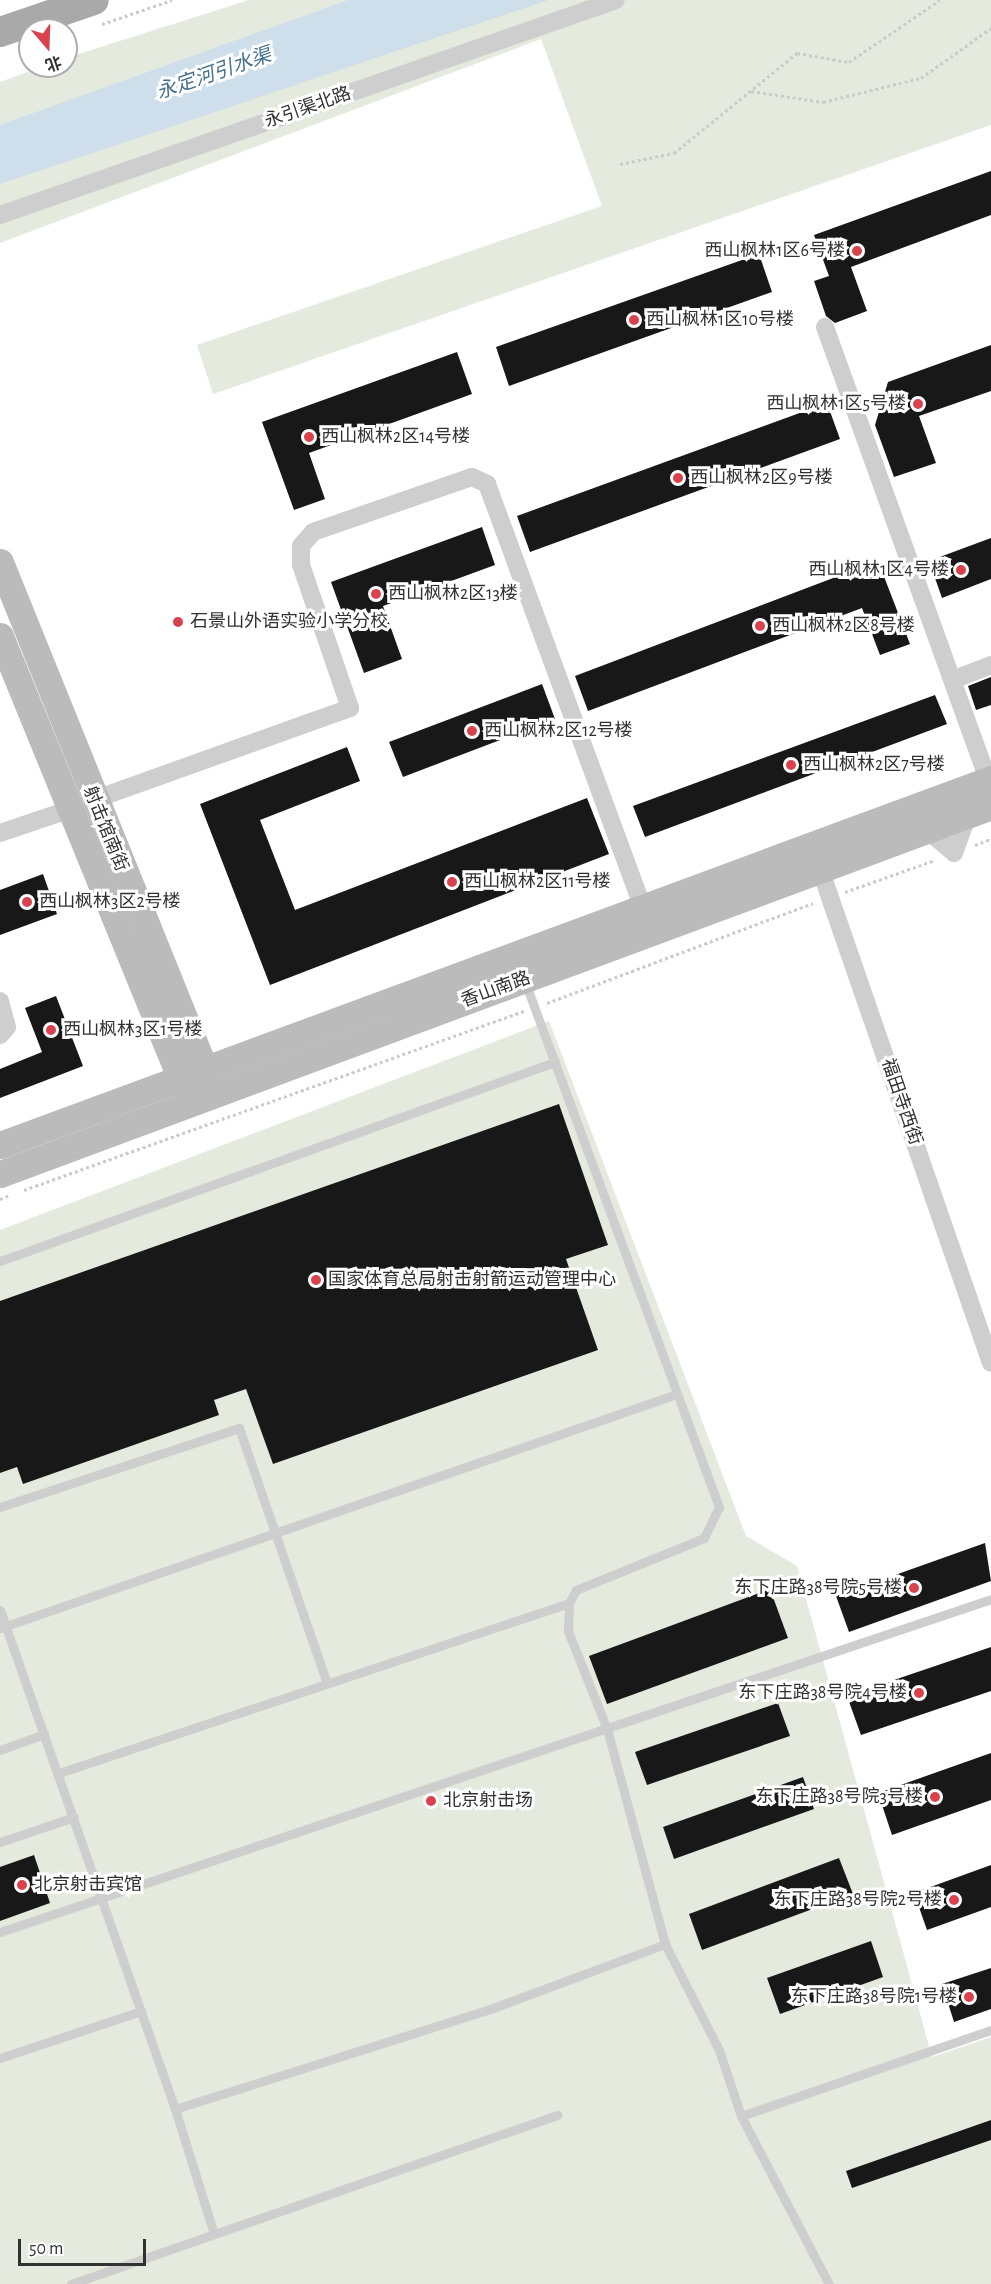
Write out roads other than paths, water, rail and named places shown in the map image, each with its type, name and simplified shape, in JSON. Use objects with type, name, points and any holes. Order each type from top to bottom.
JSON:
[{"type":"main road","points":[[0,32],[96,13]]},
{"type":"main road","name":"射击馆南街","points":[[0,562],[93,800],[198,1088]]},
{"type":"main road","name":"射击馆南街","points":[[0,636],[68,810],[198,1088]]},
{"type":"main road","name":"香山南路","points":[[0,1145],[198,1088],[524,980],[927,830],[984,795]]},
{"type":"main road","name":"香山南路","points":[[0,1174],[198,1088],[642,906],[810,842],[984,795]]},
{"type":"street","name":"永引渠北路","points":[[0,215],[616,0]]},
{"type":"street","points":[[825,327],[955,678],[984,795],[954,853],[927,830]]},
{"type":"street","points":[[93,800],[350,708],[301,565],[301,546],[313,532],[472,477],[487,484],[642,906]]},
{"type":"street","points":[[955,678],[991,665]]},
{"type":"street","points":[[0,833],[68,810]]},
{"type":"street","name":"福田寺西街","points":[[810,842],[991,1363]]},
{"type":"street","points":[[0,1001],[7,1027],[0,1035]]},
{"type":"lane","points":[[524,980],[719,1507],[704,1538],[576,1590],[569,1603],[568,1631],[607,1729],[665,1944],[719,2050],[741,2116],[829,2284]]},
{"type":"lane","points":[[0,1261],[555,1062]]},
{"type":"lane","points":[[3,1626],[677,1394]]},
{"type":"lane","points":[[0,1507],[239,1428],[327,1683]]},
{"type":"lane","points":[[0,1932],[991,1599]]},
{"type":"lane","points":[[59,1773],[569,1603]]},
{"type":"lane","points":[[0,1610],[3,1626],[59,1773],[175,2109],[214,2234]]},
{"type":"lane","points":[[0,1750],[44,1734]]},
{"type":"lane","points":[[0,1842],[74,1817]]},
{"type":"lane","points":[[175,2109],[493,2008],[665,1944]]},
{"type":"lane","points":[[0,2058],[141,2011]]},
{"type":"lane","points":[[741,2116],[991,2030]]},
{"type":"lane","points":[[71,2284],[557,2115]]},
{"type":"water","name":"永定河引水渠","points":[[348,0],[549,0],[0,184],[0,125]]},
{"type":"place","name":"西山枫林1区6号楼","points":[[857,251]]},
{"type":"place","name":"西山枫林1区10号楼","points":[[634,320]]},
{"type":"place","name":"西山枫林1区5号楼","points":[[918,404]]},
{"type":"place","name":"西山枫林2区14号楼","points":[[309,437]]},
{"type":"place","name":"西山枫林2区9号楼","points":[[678,478]]},
{"type":"place","name":"西山枫林1区4号楼","points":[[961,570]]},
{"type":"place","name":"西山枫林2区13楼","points":[[376,594]]},
{"type":"place","name":"石景山外语实验小学分校","points":[[178,622]]},
{"type":"place","name":"西山枫林2区8号楼","points":[[760,626]]},
{"type":"place","name":"西山枫林2区12号楼","points":[[472,731]]},
{"type":"place","name":"西山枫林2区7号楼","points":[[791,765]]},
{"type":"place","name":"西山枫林2区11号楼","points":[[452,882]]},
{"type":"place","name":"西山枫林3区2号楼","points":[[27,902]]},
{"type":"place","name":"西山枫林3区1号楼","points":[[51,1030]]},
{"type":"place","name":"国家体育总局射击射箭运动管理中心","points":[[316,1280]]},
{"type":"place","name":"东下庄路38号院5号楼","points":[[914,1588]]},
{"type":"place","name":"东下庄路38号院4号楼","points":[[919,1693]]},
{"type":"place","name":"东下庄路38号院3号楼","points":[[935,1797]]},
{"type":"place","name":"北京射击场","points":[[431,1801]]},
{"type":"place","name":"北京射击宾馆","points":[[22,1885]]},
{"type":"place","name":"东下庄路38号院2号楼","points":[[954,1900]]},
{"type":"place","name":"东下庄路38号院1号楼","points":[[969,1997]]}]
